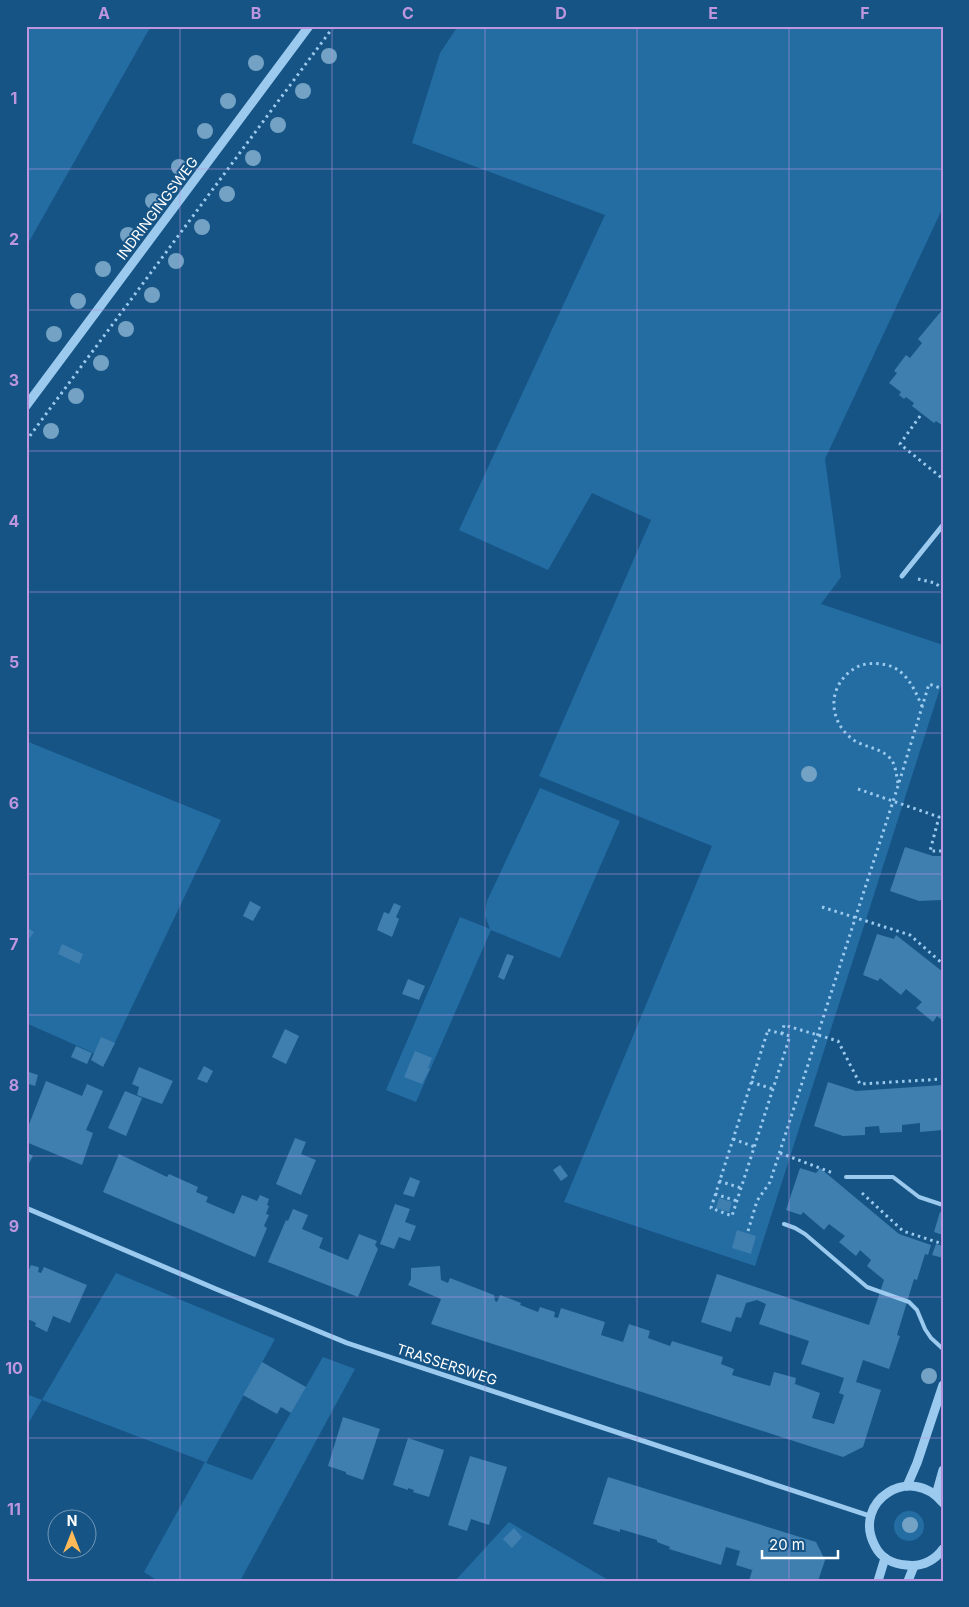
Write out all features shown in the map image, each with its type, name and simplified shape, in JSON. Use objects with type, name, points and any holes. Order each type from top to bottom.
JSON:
[{"type":"street","name":"INDRINGINGSWEG","points":[[26,406],[309,26]]},
{"type":"street","points":[[902,576],[943,525]]},
{"type":"street","name":"TRASSERSWEG","points":[[26,1208],[347,1343],[870,1516]]},
{"type":"street","points":[[907,1486],[918,1463],[943,1385]]},
{"type":"street","points":[[936,1495],[943,1470]]},
{"type":"street","points":[[943,1503],[936,1495],[922,1488],[907,1486],[896,1488],[879,1499],[870,1516],[869,1529],[877,1550],[885,1558],[898,1565],[914,1566],[924,1564],[934,1559],[943,1549]]},
{"type":"street","points":[[878,1581],[885,1558]]},
{"type":"street","points":[[908,1581],[914,1566]]},
{"type":"lane","points":[[846,1177],[893,1177],[919,1197],[943,1205]]},
{"type":"lane","points":[[784,1224],[805,1234],[867,1287],[909,1302],[917,1310],[931,1338],[943,1348]]},
{"type":"path","points":[[26,441],[334,26]]},
{"type":"path","points":[[920,416],[900,444],[943,479]]},
{"type":"path","points":[[902,576],[935,583],[943,589]]},
{"type":"path","points":[[898,786],[895,766],[890,758],[882,751],[858,742],[845,733],[838,723],[834,710],[834,696],[839,684],[848,673],[860,666],[874,663],[887,665],[899,671],[909,680],[922,707]]},
{"type":"path","points":[[748,1232],[757,1201],[770,1182],[780,1153],[854,917],[894,801],[929,684],[943,689]]},
{"type":"path","points":[[858,789],[939,817],[930,851],[943,851]]},
{"type":"path","points":[[822,907],[910,935],[943,964]]},
{"type":"path","points":[[782,1034],[784,1025],[838,1042],[860,1084],[943,1079]]},
{"type":"path","points":[[768,1030],[790,1036],[732,1216],[711,1208],[751,1082],[768,1030]]},
{"type":"path","points":[[751,1082],[772,1089]]},
{"type":"path","points":[[733,1139],[754,1147]]},
{"type":"path","points":[[780,1153],[846,1177],[903,1231],[943,1244]]},
{"type":"path","points":[[720,1181],[741,1188]]},
{"type":"path","points":[[716,1194],[737,1201]]},
{"type":"shaded area","points":[[26,26],[151,26],[26,247]]},
{"type":"shaded area","points":[[458,26],[943,26],[943,207],[825,459],[841,577],[821,604],[943,645],[943,679],[755,1266],[564,1202],[712,846],[539,776],[651,520],[592,493],[548,570],[459,530],[605,215],[412,143],[440,53]]},
{"type":"shaded area","points":[[26,741],[221,820],[107,1059],[26,1023]]},
{"type":"shaded area","points":[[540,788],[620,821],[560,958],[491,930],[416,1102],[386,1090],[460,917],[490,929],[485,915],[487,901]]},
{"type":"shaded area","points":[[116,1273],[275,1339],[206,1463],[252,1480],[323,1357],[355,1369],[240,1581],[158,1581],[144,1572],[205,1462],[42,1400]]},
{"type":"shaded area","points":[[26,1394],[42,1400],[26,1427]]},
{"type":"shaded area","points":[[909,1511],[920,1515],[924,1526],[920,1537],[909,1541],[898,1537],[894,1526],[898,1515]]},
{"type":"shaded area","points":[[509,1522],[610,1581],[455,1581]]},
{"type":"building","points":[[943,309],[943,426],[936,421],[934,423],[912,406],[914,403],[906,397],[904,399],[899,395],[901,392],[889,383],[897,373],[894,371],[906,355],[910,358],[922,343],[918,339]]},
{"type":"building","points":[[905,847],[933,856],[943,856],[941,900],[919,901],[890,891]]},
{"type":"building","points":[[250,901],[261,907],[253,921],[243,916]]},
{"type":"building","points":[[394,903],[401,906],[396,917],[399,919],[392,937],[377,930],[384,912],[389,914]]},
{"type":"building","points":[[26,927],[34,932],[26,943]]},
{"type":"building","points":[[877,934],[894,939],[896,935],[943,972],[943,1021],[937,1016],[933,1022],[916,1008],[922,1002],[906,989],[901,995],[880,978],[878,981],[863,975]]},
{"type":"building","points":[[62,944],[83,954],[79,964],[58,954]]},
{"type":"building","points":[[507,954],[514,956],[504,980],[498,977]]},
{"type":"building","points":[[408,979],[425,986],[419,1000],[402,994]]},
{"type":"building","points":[[285,1029],[299,1036],[286,1064],[272,1057]]},
{"type":"building","points":[[101,1037],[115,1043],[103,1067],[91,1060]]},
{"type":"building","points":[[76,1046],[92,1053],[87,1064],[71,1057]]},
{"type":"building","points":[[415,1051],[432,1058],[428,1068],[430,1069],[422,1084],[404,1077]]},
{"type":"building","points":[[204,1066],[213,1071],[207,1083],[197,1079]]},
{"type":"building","points":[[139,1067],[173,1081],[162,1104],[137,1095],[139,1087],[132,1084]]},
{"type":"building","points":[[26,1071],[38,1075],[35,1086],[26,1083]]},
{"type":"building","points":[[46,1081],[82,1096],[87,1084],[103,1091],[86,1130],[93,1133],[82,1165],[26,1142],[26,1132]]},
{"type":"building","points":[[828,1082],[856,1091],[943,1085],[943,1130],[920,1132],[920,1123],[902,1125],[902,1132],[880,1133],[879,1126],[865,1127],[865,1135],[843,1136],[814,1126]]},
{"type":"building","points":[[125,1091],[142,1098],[126,1136],[108,1128]]},
{"type":"building","points":[[295,1138],[306,1142],[301,1154],[316,1160],[301,1195],[276,1184]]},
{"type":"building","points":[[26,1152],[33,1156],[26,1169]]},
{"type":"building","points":[[119,1154],[167,1177],[169,1174],[198,1187],[196,1192],[208,1197],[206,1202],[234,1214],[242,1195],[257,1201],[260,1195],[269,1199],[266,1214],[269,1215],[264,1226],[267,1228],[255,1257],[103,1192]]},
{"type":"building","points":[[560,1165],[568,1176],[561,1181],[553,1170]]},
{"type":"building","points":[[800,1168],[816,1173],[820,1168],[899,1234],[931,1245],[928,1255],[925,1254],[917,1280],[914,1279],[897,1335],[900,1336],[889,1369],[863,1360],[856,1382],[881,1390],[863,1447],[843,1457],[431,1324],[441,1299],[408,1285],[411,1279],[411,1268],[440,1266],[441,1280],[448,1283],[450,1278],[494,1295],[497,1302],[500,1295],[538,1312],[540,1307],[555,1312],[554,1317],[558,1318],[561,1308],[605,1322],[601,1335],[623,1342],[629,1324],[650,1331],[648,1338],[670,1346],[672,1341],[723,1357],[721,1364],[734,1369],[732,1375],[770,1386],[774,1372],[796,1378],[795,1384],[820,1393],[812,1418],[834,1424],[844,1395],[839,1393],[844,1378],[801,1364],[809,1341],[759,1324],[766,1304],[757,1300],[746,1303],[741,1318],[736,1317],[731,1332],[701,1322],[717,1274],[869,1325],[884,1280],[867,1266],[871,1260],[860,1250],[856,1256],[839,1242],[845,1236],[829,1224],[824,1230],[803,1212],[801,1215],[786,1210]]},
{"type":"building","points":[[410,1177],[420,1181],[414,1197],[403,1194]]},
{"type":"building","points":[[719,1198],[732,1202],[729,1212],[716,1208]]},
{"type":"building","points":[[395,1204],[410,1209],[405,1222],[416,1226],[410,1241],[399,1237],[394,1249],[380,1244]]},
{"type":"building","points":[[293,1209],[308,1215],[302,1229],[323,1238],[319,1248],[348,1260],[359,1234],[377,1241],[375,1245],[378,1249],[358,1297],[268,1262],[286,1220],[288,1221]]},
{"type":"building","points":[[940,1212],[943,1213],[943,1235],[934,1232]]},
{"type":"building","points":[[737,1230],[756,1236],[751,1254],[732,1248]]},
{"type":"building","points":[[936,1244],[943,1246],[943,1258],[932,1255]]},
{"type":"building","points":[[31,1265],[39,1268],[38,1272],[41,1273],[44,1267],[87,1285],[70,1323],[53,1316],[47,1332],[35,1326],[36,1323],[26,1318],[26,1276]]},
{"type":"building","points":[[262,1362],[306,1387],[291,1413],[281,1407],[277,1414],[243,1395]]},
{"type":"building","points":[[343,1417],[380,1429],[363,1480],[328,1466]]},
{"type":"building","points":[[408,1438],[444,1450],[429,1497],[413,1492],[414,1490],[408,1488],[408,1490],[393,1485]]},
{"type":"building","points":[[470,1456],[507,1467],[489,1525],[471,1519],[467,1531],[448,1525]]},
{"type":"building","points":[[608,1477],[816,1542],[825,1560],[818,1581],[749,1581],[753,1567],[752,1570],[736,1565],[740,1551],[726,1547],[721,1565],[669,1549],[670,1547],[657,1542],[657,1540],[620,1529],[620,1532],[593,1524]]},
{"type":"building","points":[[514,1528],[522,1537],[512,1548],[503,1539]]}]
